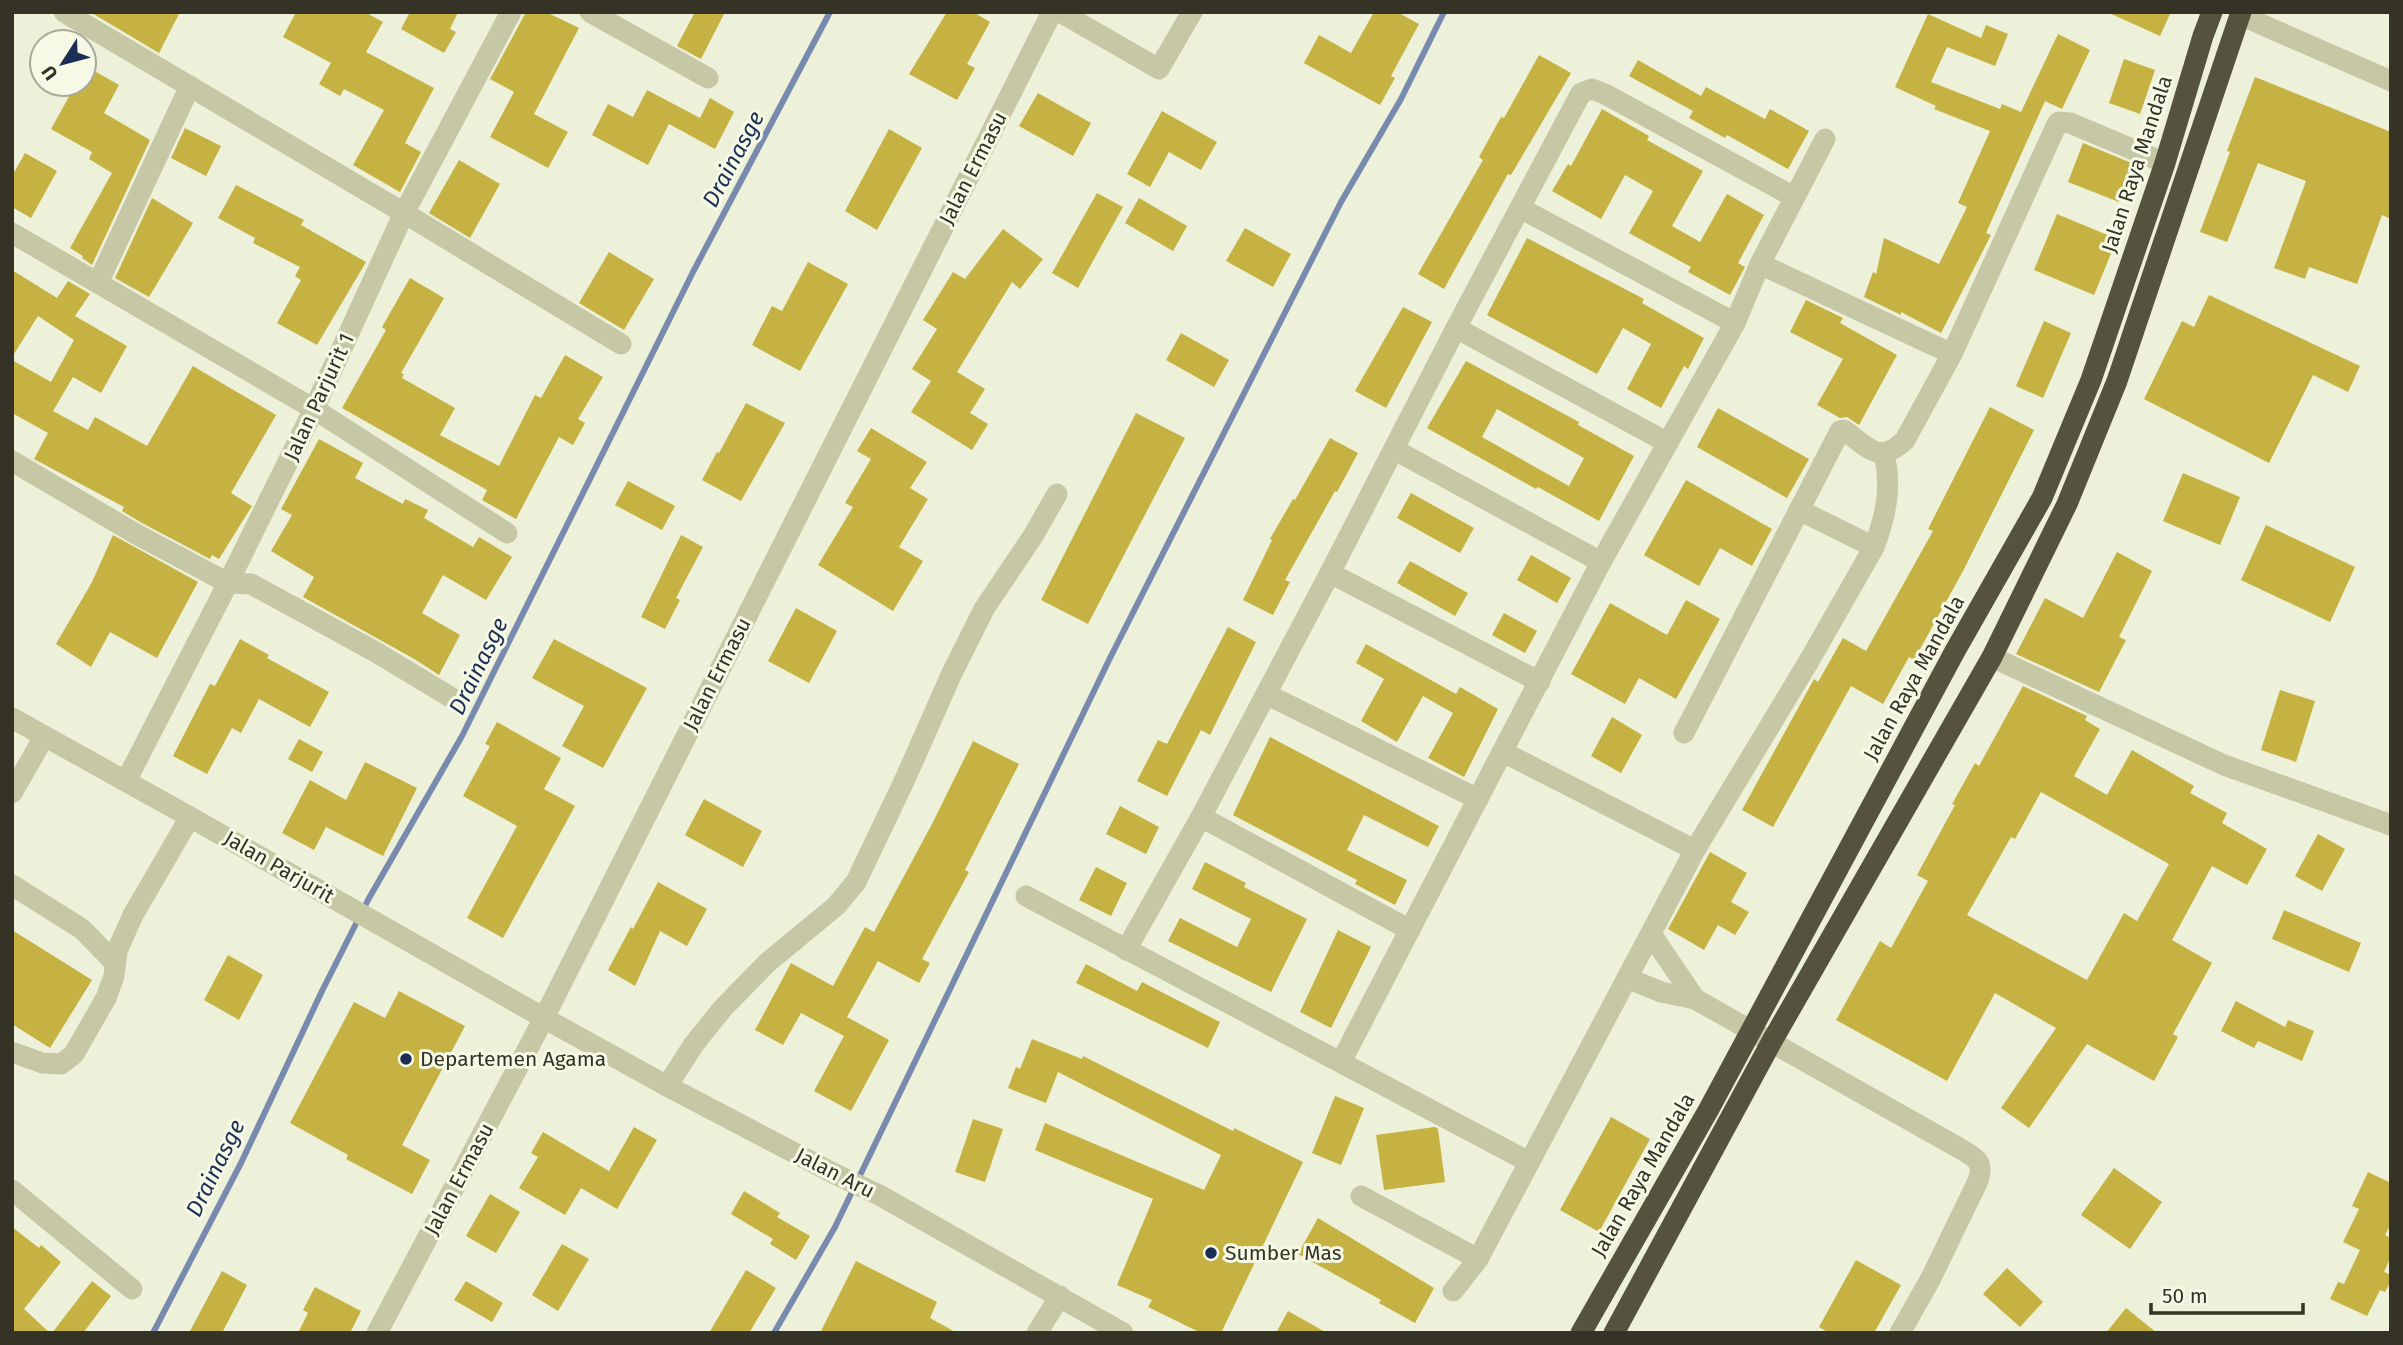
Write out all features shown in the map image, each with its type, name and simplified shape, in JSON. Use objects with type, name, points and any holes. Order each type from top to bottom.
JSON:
[{"type":"highway","name":"Jalan Raya Mandala","points":[[1581,1333],[1751,1030],[2042,498],[2091,380],[2165,163],[2212,12]]},
{"type":"highway","points":[[1614,1333],[1772,1041],[1992,657],[2067,504],[2117,381],[2240,14]]},
{"type":"highway","points":[[1892,770],[1920,783]]},
{"type":"street","points":[[64,12],[621,344]]},
{"type":"street","name":"Jalan Parjurit 1","points":[[126,781],[314,409],[404,213],[511,12]]},
{"type":"street","points":[[590,12],[708,78]]},
{"type":"street","name":"Jalan Ermasu","points":[[377,1333],[544,1018],[1052,12]]},
{"type":"street","points":[[1060,12],[1159,69],[1192,12]]},
{"type":"street","points":[[2240,14],[2391,81]]},
{"type":"street","points":[[98,283],[190,86]]},
{"type":"street","points":[[1126,950],[1201,817],[1395,450],[1455,328],[1581,93],[1592,89],[1605,94],[1794,197]]},
{"type":"street","points":[[1684,733],[1837,435],[1842,430],[1875,453],[1884,454],[1893,451],[1905,440],[1952,354],[2057,124],[2070,124],[2165,163]]},
{"type":"street","points":[[1341,1062],[1601,562],[1734,323],[1760,264],[1825,139]]},
{"type":"street","points":[[1520,208],[1734,323]]},
{"type":"street","points":[[12,233],[314,409],[507,533]]},
{"type":"street","points":[[1760,264],[1952,354]]},
{"type":"street","points":[[1455,328],[1668,443]]},
{"type":"street","points":[[1395,450],[1601,562]]},
{"type":"street","points":[[1453,1291],[1478,1259],[1695,850],[1874,547],[1885,513],[1889,474],[1884,454]]},
{"type":"street","points":[[12,461],[136,534],[228,583],[251,584],[374,651],[457,701]]},
{"type":"street","points":[[667,1086],[694,1044],[723,1007],[767,963],[836,906],[856,882],[984,609],[1033,536],[1057,494]]},
{"type":"street","points":[[1799,510],[1874,547]]},
{"type":"street","points":[[1330,573],[1540,682]]},
{"type":"street","points":[[1992,657],[2224,765],[2391,825]]},
{"type":"street","points":[[1266,694],[1479,799]]},
{"type":"street","name":"Jalan Parjurit","points":[[12,718],[544,1018]]},
{"type":"street","points":[[12,793],[44,737]]},
{"type":"street","points":[[1503,752],[1695,850]]},
{"type":"street","points":[[12,1052],[42,1063],[61,1064],[74,1054],[106,998],[114,976],[117,950],[133,915],[190,817]]},
{"type":"street","points":[[1201,817],[1410,930]]},
{"type":"street","points":[[12,885],[82,929],[115,963]]},
{"type":"street","points":[[1026,896],[1528,1161]]},
{"type":"street","points":[[1650,934],[1695,999]]},
{"type":"street","points":[[1627,978],[1661,992],[1695,999],[1976,1158],[1982,1172],[1971,1197],[1931,1278],[1899,1333]]},
{"type":"street","name":"Jalan Aru","points":[[544,1018],[667,1086],[881,1196],[1123,1333]]},
{"type":"street","points":[[12,1190],[132,1289]]},
{"type":"street","points":[[1361,1196],[1478,1259]]},
{"type":"street","points":[[1037,1333],[1060,1296]]},
{"type":"building","points":[[90,12],[180,12],[159,53]]},
{"type":"building","points":[[296,12],[365,12],[383,22],[366,52],[434,88],[405,143],[421,152],[400,192],[353,165],[384,110],[344,89],[340,96],[319,84],[331,63],[283,37]]},
{"type":"building","points":[[410,12],[458,12],[450,29],[456,32],[444,53],[401,29]]},
{"type":"building","points":[[526,12],[546,12],[579,28],[534,114],[568,132],[548,168],[490,137],[514,92],[490,79]]},
{"type":"building","points":[[695,12],[725,12],[701,59],[677,46]]},
{"type":"building","points":[[947,12],[973,12],[990,22],[967,64],[975,68],[957,100],[909,74]]},
{"type":"building","points":[[1374,12],[1397,12],[1419,24],[1391,76],[1395,78],[1380,105],[1304,63],[1319,35],[1351,53]]},
{"type":"building","points":[[2107,12],[2171,12],[2160,36]]},
{"type":"building","points":[[1928,14],[1981,38],[1986,25],[2008,34],[1995,66],[1947,47],[1931,82],[2000,109],[2002,104],[2021,112],[2058,34],[2090,50],[2062,109],[2045,101],[1986,233],[1991,235],[1941,333],[1864,297],[1873,272],[1876,274],[1884,238],[1939,264],[1967,207],[1958,203],[1990,131],[1934,109],[1936,106],[1895,87]]},
{"type":"building","points":[[1539,55],[1571,73],[1511,175],[1508,174],[1444,289],[1418,274],[1483,160],[1479,157],[1501,117],[1504,118]]},
{"type":"building","points":[[2124,59],[2155,70],[2140,114],[2109,103]]},
{"type":"building","points":[[1638,60],[1701,96],[1706,87],[1765,119],[1770,109],[1809,131],[1788,169],[1727,135],[1725,138],[1689,118],[1693,111],[1629,76]]},
{"type":"building","points":[[98,73],[119,85],[104,113],[150,140],[92,265],[70,248],[112,173],[89,159],[92,152],[51,129],[68,98],[98,98]]},
{"type":"building","points":[[2255,77],[2391,132],[2391,219],[2382,215],[2357,284],[2309,267],[2305,279],[2274,268],[2306,181],[2258,163],[2227,242],[2200,232]]},
{"type":"building","points":[[647,90],[700,118],[710,98],[734,112],[715,149],[669,124],[648,165],[592,135],[608,104],[633,117]]},
{"type":"building","points":[[1038,93],[1091,123],[1073,156],[1019,126]]},
{"type":"building","points":[[1602,109],[1649,136],[1647,140],[1703,171],[1672,226],[1700,242],[1727,194],[1764,215],[1738,263],[1745,267],[1730,295],[1688,272],[1691,267],[1629,233],[1653,191],[1625,175],[1601,219],[1552,191],[1568,164],[1571,166]]},
{"type":"building","points":[[1162,111],[1217,142],[1201,170],[1169,152],[1150,187],[1127,174]]},
{"type":"building","points":[[185,128],[221,146],[206,176],[171,158]]},
{"type":"building","points":[[889,129],[922,148],[877,230],[845,211]]},
{"type":"building","points":[[2083,143],[2134,164],[2119,202],[2068,182]]},
{"type":"building","points":[[25,153],[57,171],[31,218],[12,207],[12,176]]},
{"type":"building","points":[[459,160],[500,184],[470,238],[429,213]]},
{"type":"building","points":[[236,185],[304,220],[301,225],[366,262],[317,345],[277,323],[301,280],[295,276],[300,267],[253,243],[255,238],[218,218]]},
{"type":"building","points":[[1097,193],[1123,207],[1078,288],[1052,273]]},
{"type":"building","points":[[152,198],[193,223],[149,297],[115,278]]},
{"type":"building","points":[[1139,198],[1187,226],[1173,251],[1125,223]]},
{"type":"building","points":[[2057,214],[2117,239],[2094,295],[2034,270]]},
{"type":"building","points":[[1245,228],[1291,254],[1273,287],[1226,261]]},
{"type":"building","points":[[1003,229],[1043,259],[1020,289],[1012,282],[957,372],[985,389],[970,413],[988,424],[972,450],[911,412],[931,381],[912,369],[937,329],[923,320],[953,272],[965,279]]},
{"type":"building","points":[[1527,238],[1644,299],[1642,303],[1704,338],[1688,369],[1684,366],[1661,408],[1627,389],[1651,344],[1623,328],[1597,374],[1487,315]]},
{"type":"building","points":[[609,252],[654,279],[624,330],[579,303]]},
{"type":"building","points":[[808,262],[848,284],[800,371],[752,345],[772,306],[782,311]]},
{"type":"building","points":[[12,270],[57,298],[68,281],[90,294],[75,316],[127,346],[101,393],[73,377],[53,411],[88,430],[95,417],[147,446],[193,366],[276,415],[231,493],[252,506],[219,559],[212,555],[210,559],[142,523],[122,511],[124,507],[34,459],[48,433],[12,413],[12,360],[51,382],[74,340],[38,316],[12,357]]},
{"type":"building","points":[[410,278],[444,298],[401,373],[404,374],[402,378],[455,408],[440,435],[499,466],[535,395],[541,398],[565,355],[603,377],[578,419],[585,423],[573,445],[559,437],[516,519],[482,500],[487,490],[342,408],[386,330],[382,327]]},
{"type":"building","points":[[2209,295],[2360,366],[2348,392],[2313,375],[2269,463],[2144,399],[2182,321],[2194,327]]},
{"type":"building","points":[[1806,300],[1843,318],[1840,323],[1897,355],[1859,425],[1817,405],[1843,359],[1790,332]]},
{"type":"building","points":[[1403,307],[1432,322],[1386,408],[1355,391]]},
{"type":"building","points":[[2044,321],[2071,333],[2043,398],[2016,386]]},
{"type":"building","points":[[1181,333],[1229,360],[1214,387],[1166,360]]},
{"type":"building","points":[[1466,361],[1579,422],[1578,425],[1634,456],[1599,521],[1427,428]],"holes":[[[1497,409],[1584,458],[1569,486],[1482,437]]]},
{"type":"building","points":[[746,403],[785,423],[741,501],[702,480]]},
{"type":"building","points":[[1990,407],[2034,430],[1963,571],[1914,660],[1909,657],[1883,704],[1851,686],[1773,827],[1742,810],[1814,679],[1818,682],[1843,638],[1866,651],[1933,531],[1928,529]]},
{"type":"building","points":[[1718,408],[1809,459],[1787,498],[1697,447]]},
{"type":"building","points":[[1136,413],[1185,438],[1088,624],[1041,600]]},
{"type":"building","points":[[871,428],[927,462],[910,488],[928,499],[899,547],[923,561],[893,611],[818,565],[853,507],[845,503],[871,459],[857,451]]},
{"type":"building","points":[[1330,438],[1358,453],[1285,580],[1290,582],[1273,615],[1243,600],[1272,540],[1270,539]]},
{"type":"building","points":[[319,439],[363,463],[355,478],[403,504],[405,499],[428,510],[424,518],[473,547],[479,537],[512,557],[486,600],[443,575],[422,613],[460,635],[439,675],[303,597],[314,577],[271,551],[292,515],[281,509]]},
{"type":"building","points":[[2183,473],[2240,497],[2220,545],[2163,521]]},
{"type":"building","points":[[1686,480],[1772,529],[1752,566],[1720,548],[1699,586],[1644,555]]},
{"type":"building","points":[[628,481],[675,506],[662,530],[615,505]]},
{"type":"building","points":[[1411,493],[1474,528],[1460,553],[1397,518]]},
{"type":"building","points":[[2266,525],[2355,567],[2330,622],[2241,580]]},
{"type":"building","points":[[113,535],[198,582],[157,658],[110,632],[91,667],[56,644],[92,582]]},
{"type":"building","points":[[681,535],[703,547],[676,598],[680,600],[665,629],[641,617]]},
{"type":"building","points":[[2117,552],[2152,571],[2119,637],[2126,640],[2099,692],[2016,654],[2045,598],[2083,618]]},
{"type":"building","points":[[1531,555],[1571,578],[1557,603],[1517,580]]},
{"type":"building","points":[[1410,561],[1468,593],[1455,616],[1397,583]]},
{"type":"building","points":[[1686,600],[1720,619],[1676,699],[1639,678],[1625,704],[1571,674],[1610,603],[1667,635]]},
{"type":"building","points":[[796,608],[837,631],[809,683],[768,661]]},
{"type":"building","points":[[1504,613],[1537,631],[1525,653],[1492,635]]},
{"type":"building","points":[[1228,627],[1256,642],[1210,735],[1201,730],[1167,796],[1137,781],[1158,740],[1167,744]]},
{"type":"building","points":[[240,639],[269,655],[267,658],[329,692],[310,727],[259,699],[241,733],[232,728],[207,774],[173,756],[210,684],[215,686]]},
{"type":"building","points":[[554,639],[647,688],[603,768],[562,746],[584,706],[532,678]]},
{"type":"building","points":[[1366,644],[1456,694],[1460,687],[1498,709],[1464,777],[1428,758],[1453,713],[1423,696],[1397,742],[1361,721],[1384,679],[1356,663]]},
{"type":"building","points":[[2023,686],[2087,716],[2085,720],[2100,729],[2074,776],[2107,795],[2132,750],[2194,786],[2190,793],[2227,813],[2222,823],[2267,849],[2247,885],[2212,866],[2172,940],[2212,963],[2173,1034],[2178,1037],[2154,1081],[2087,1044],[2029,1128],[2001,1108],[2056,1028],[1995,993],[1947,1081],[1836,1020],[1880,941],[1891,948],[1928,881],[1917,875],[1975,763],[1979,766]],"holes":[[[2041,792],[2169,864],[2137,921],[2124,913],[2087,980],[1967,915],[2011,837],[2015,839]]]},
{"type":"building","points":[[2280,690],[2315,701],[2296,762],[2261,750]]},
{"type":"building","points":[[1612,717],[1642,735],[1621,773],[1591,756]]},
{"type":"building","points":[[497,722],[561,758],[544,789],[575,806],[503,938],[467,918],[517,826],[463,796],[490,746],[485,744]]},
{"type":"building","points":[[1270,737],[1439,826],[1428,847],[1364,815],[1347,850],[1407,880],[1395,905],[1355,884],[1357,880],[1233,815]]},
{"type":"building","points":[[299,739],[323,752],[312,772],[288,759]]},
{"type":"building","points":[[973,741],[1019,764],[965,870],[969,872],[922,959],[930,963],[919,983],[878,961],[847,1017],[889,1040],[851,1111],[814,1091],[844,1036],[801,1013],[783,1045],[755,1030],[791,963],[833,986],[865,927],[874,932]]},
{"type":"building","points":[[365,762],[417,788],[383,856],[326,827],[314,850],[282,833],[310,780],[346,800]]},
{"type":"building","points":[[704,799],[762,831],[743,867],[685,835]]},
{"type":"building","points":[[1120,806],[1159,827],[1146,854],[1106,834]]},
{"type":"building","points":[[2318,834],[2345,849],[2322,891],[2295,876]]},
{"type":"building","points":[[1710,852],[1747,873],[1731,902],[1749,912],[1735,935],[1718,925],[1704,950],[1668,929]]},
{"type":"building","points":[[1205,862],[1246,883],[1244,887],[1307,919],[1271,992],[1168,941],[1180,918],[1237,947],[1251,919],[1192,889]]},
{"type":"building","points":[[1096,867],[1127,883],[1111,916],[1079,900]]},
{"type":"building","points":[[658,882],[707,909],[687,946],[660,931],[635,986],[608,970]]},
{"type":"building","points":[[2284,910],[2361,943],[2349,972],[2272,939]]},
{"type":"building","points":[[12,930],[92,980],[50,1048],[12,1024]]},
{"type":"building","points":[[1338,930],[1371,947],[1331,1028],[1300,1012]]},
{"type":"building","points":[[228,955],[263,975],[239,1020],[204,1000]]},
{"type":"building","points":[[1086,964],[1137,991],[1142,982],[1220,1022],[1208,1048],[1076,983]]},
{"type":"building","points":[[399,991],[465,1026],[402,1145],[430,1160],[412,1194],[346,1159],[348,1155],[290,1123],[354,1002],[385,1018]]},
{"type":"building","points":[[2236,1001],[2285,1027],[2288,1020],[2314,1031],[2302,1061],[2258,1041],[2254,1048],[2221,1031]]},
{"type":"building","points":[[1032,1039],[1082,1059],[1083,1056],[1233,1131],[1234,1128],[1303,1162],[1221,1333],[1201,1333],[1148,1307],[1152,1300],[1117,1285],[1153,1199],[1035,1150],[1045,1123],[1204,1190],[1221,1155],[1058,1072],[1046,1103],[1008,1088],[1016,1067],[1020,1069]]},
{"type":"building","points":[[1335,1096],[1364,1108],[1341,1165],[1312,1153]]},
{"type":"building","points":[[1611,1117],[1650,1139],[1599,1232],[1560,1210]]},
{"type":"building","points":[[973,1119],[1003,1129],[985,1182],[955,1172]]},
{"type":"building","points":[[634,1127],[657,1140],[617,1209],[581,1188],[565,1215],[519,1188],[538,1157],[531,1153],[543,1132],[609,1171]]},
{"type":"building","points":[[1435,1127],[1438,1129],[1445,1182],[1384,1190],[1376,1135]]},
{"type":"building","points":[[2114,1168],[2162,1202],[2130,1249],[2081,1215]]},
{"type":"building","points":[[2368,1172],[2391,1183],[2391,1224],[2385,1235],[2391,1238],[2391,1256],[2384,1272],[2391,1275],[2391,1281],[2385,1292],[2380,1290],[2367,1316],[2330,1299],[2338,1282],[2344,1284],[2360,1250],[2343,1242],[2359,1209],[2352,1206]]},
{"type":"building","points":[[744,1191],[780,1213],[777,1217],[810,1236],[796,1260],[770,1244],[773,1239],[731,1214]]},
{"type":"building","points":[[490,1194],[520,1212],[496,1253],[466,1236]]},
{"type":"building","points":[[1318,1218],[1434,1288],[1415,1323],[1379,1303],[1381,1300],[1298,1254]]},
{"type":"building","points":[[12,1227],[39,1248],[41,1245],[61,1262],[24,1309],[50,1333],[12,1333]]},
{"type":"building","points":[[562,1244],[589,1259],[558,1311],[532,1295]]},
{"type":"building","points":[[1856,1260],[1901,1285],[1874,1333],[1829,1333],[1819,1327]]},
{"type":"building","points":[[856,1261],[937,1302],[930,1318],[957,1333],[820,1333]]},
{"type":"building","points":[[2007,1268],[2043,1302],[2020,1327],[1983,1294]]},
{"type":"building","points":[[746,1270],[776,1288],[749,1333],[709,1333]]},
{"type":"building","points":[[222,1271],[247,1285],[222,1333],[189,1333]]},
{"type":"building","points":[[92,1281],[111,1296],[83,1333],[52,1333]]},
{"type":"building","points":[[466,1281],[503,1303],[492,1322],[454,1300]]},
{"type":"building","points":[[315,1287],[361,1311],[350,1333],[298,1333],[308,1313],[303,1310]]},
{"type":"building","points":[[2126,1308],[2157,1333],[2106,1333]]},
{"type":"building","points":[[1288,1311],[1327,1333],[1276,1333]]},
{"type":"waterway","name":"Drainasge","points":[[153,1333],[241,1163],[368,900],[462,736],[693,272],[830,12]]},
{"type":"waterway","points":[[774,1333],[835,1227],[1110,658],[1341,202],[1401,99],[1444,12]]},
{"type":"place","name":"Departemen Agama","points":[[406,1059]]},
{"type":"place","name":"Sumber Mas","points":[[1211,1253]]}]
